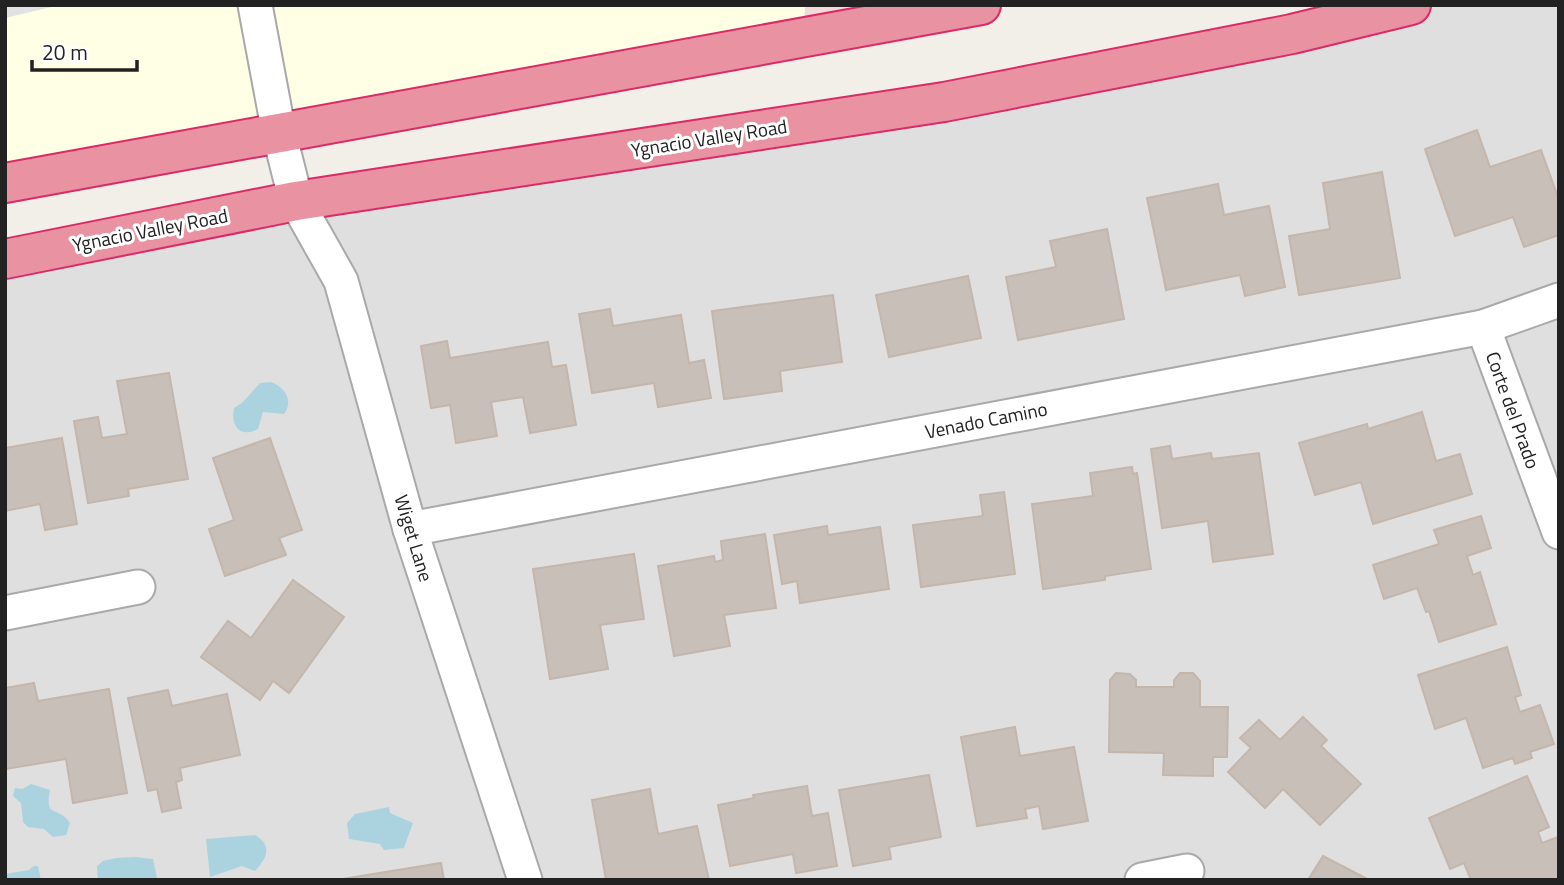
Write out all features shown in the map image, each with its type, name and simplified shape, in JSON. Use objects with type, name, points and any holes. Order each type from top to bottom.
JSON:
[{"type":"highway","points":[[5,183],[981,5]]},
{"type":"highway","name":"Ygnacio Valley Road","points":[[5,259],[296,201],[944,102],[1292,34],[1411,5]]},
{"type":"street","name":"Wiget Lane","points":[[255,5],[279,133],[296,201],[341,281],[410,529],[525,880]]},
{"type":"street","name":"Venado Camino","points":[[410,529],[1483,327],[1559,300]]},
{"type":"street","name":"Corte del Prado","points":[[1483,327],[1559,532]]},
{"type":"street","points":[[5,612],[138,586]]},
{"type":"street","points":[[1142,880],[1186,871]]},
{"type":"shaded area","points":[[5,5],[805,5],[803,37],[5,183]]},
{"type":"shaded area","points":[[5,5],[60,5],[5,18]]},
{"type":"shaded area","points":[[805,5],[981,5],[803,37]]},
{"type":"shaded area","points":[[1411,5],[1559,5],[1559,880],[5,880],[5,259]]},
{"type":"water","points":[[271,382],[284,391],[288,399],[284,414],[263,412],[258,429],[252,432],[241,431],[235,425],[234,408],[260,383]]},
{"type":"water","points":[[31,784],[50,790],[51,809],[70,823],[66,835],[53,837],[44,829],[28,827],[23,822],[21,803],[13,796],[15,788],[22,789]]},
{"type":"water","points":[[389,807],[390,813],[413,823],[404,848],[384,850],[380,844],[349,839],[347,823],[355,814]]},
{"type":"water","points":[[255,835],[264,843],[266,852],[255,871],[242,866],[210,877],[206,839]]},
{"type":"water","points":[[135,857],[153,859],[157,878],[155,880],[98,880],[97,866],[103,861]]},
{"type":"water","points":[[38,866],[41,880],[5,880],[5,874],[29,870]]},
{"type":"building","points":[[1477,130],[1490,167],[1541,150],[1559,200],[1559,235],[1524,247],[1513,217],[1455,236],[1425,149]]},
{"type":"building","points":[[1382,172],[1400,278],[1299,295],[1289,236],[1330,229],[1323,183]]},
{"type":"building","points":[[1218,184],[1224,215],[1269,206],[1285,287],[1245,296],[1240,275],[1166,290],[1147,198]]},
{"type":"building","points":[[1107,229],[1124,319],[1018,340],[1006,277],[1056,267],[1050,241]]},
{"type":"building","points":[[968,276],[981,338],[889,357],[876,295]]},
{"type":"building","points":[[833,295],[842,362],[780,371],[782,391],[724,399],[712,311]]},
{"type":"building","points":[[610,309],[613,326],[681,315],[689,363],[704,360],[711,398],[658,407],[654,383],[592,393],[579,314]]},
{"type":"building","points":[[447,341],[450,358],[548,342],[552,367],[566,365],[576,425],[530,433],[523,397],[491,402],[497,436],[456,443],[450,405],[431,408],[421,346]]},
{"type":"building","points":[[169,373],[188,479],[128,489],[129,496],[88,503],[74,421],[98,417],[102,438],[127,434],[117,381]]},
{"type":"building","points":[[1422,412],[1436,461],[1460,454],[1472,494],[1373,524],[1361,482],[1315,495],[1299,443],[1367,424],[1368,429]]},
{"type":"building","points":[[62,438],[77,524],[45,530],[40,504],[5,511],[5,448]]},
{"type":"building","points":[[270,438],[302,530],[279,538],[286,555],[225,576],[209,529],[234,520],[213,458]]},
{"type":"building","points":[[1170,446],[1172,459],[1211,453],[1212,459],[1259,453],[1273,554],[1213,562],[1208,521],[1162,528],[1151,449]]},
{"type":"building","points":[[1132,467],[1133,474],[1137,473],[1151,569],[1105,576],[1105,580],[1043,589],[1032,504],[1093,496],[1090,473]]},
{"type":"building","points":[[1004,492],[1015,574],[921,587],[913,525],[983,516],[980,495]]},
{"type":"building","points":[[1481,516],[1491,548],[1467,556],[1473,575],[1480,572],[1496,624],[1439,642],[1429,611],[1426,612],[1417,588],[1384,599],[1373,565],[1439,544],[1434,530]]},
{"type":"building","points":[[827,526],[828,535],[880,527],[889,589],[800,603],[797,581],[782,584],[774,535]]},
{"type":"building","points":[[765,534],[776,608],[724,615],[730,646],[674,656],[658,566],[714,556],[715,562],[723,560],[721,541]]},
{"type":"building","points":[[634,554],[644,619],[600,625],[608,669],[550,679],[533,569]]},
{"type":"building","points":[[293,580],[344,617],[289,693],[273,681],[260,700],[201,657],[228,621],[251,638]]},
{"type":"building","points":[[1507,647],[1521,695],[1515,697],[1520,712],[1540,705],[1554,744],[1530,752],[1532,758],[1515,764],[1513,758],[1483,768],[1466,718],[1435,729],[1418,675]]},
{"type":"building","points":[[1116,673],[1130,674],[1136,680],[1136,687],[1174,687],[1174,680],[1180,673],[1193,673],[1200,681],[1200,707],[1228,707],[1227,757],[1213,757],[1213,776],[1163,775],[1164,753],[1109,752],[1110,680]]},
{"type":"building","points":[[34,683],[38,701],[109,689],[127,793],[73,803],[66,759],[5,769],[5,688]]},
{"type":"building","points":[[168,690],[172,706],[227,694],[240,755],[180,768],[182,780],[176,782],[181,808],[162,812],[157,789],[148,791],[128,698]]},
{"type":"building","points":[[1303,717],[1327,740],[1321,746],[1361,784],[1320,825],[1283,789],[1265,808],[1228,772],[1251,748],[1240,738],[1259,720],[1280,740]]},
{"type":"building","points":[[1015,727],[1020,756],[1074,747],[1088,821],[1043,829],[1039,806],[1025,809],[1027,818],[977,826],[961,737]]},
{"type":"building","points":[[929,775],[941,837],[889,847],[891,859],[853,866],[839,790]]},
{"type":"building","points":[[1527,776],[1549,827],[1538,832],[1542,843],[1558,837],[1559,839],[1559,880],[1471,880],[1464,863],[1450,869],[1429,818]]},
{"type":"building","points":[[807,786],[812,816],[828,813],[837,866],[796,873],[793,854],[730,866],[718,805],[754,798],[753,795]]},
{"type":"building","points":[[650,789],[658,834],[697,826],[709,880],[606,880],[592,800]]},
{"type":"building","points":[[1323,856],[1369,880],[1308,880]]},
{"type":"building","points":[[441,863],[444,880],[342,880],[342,879]]}]
